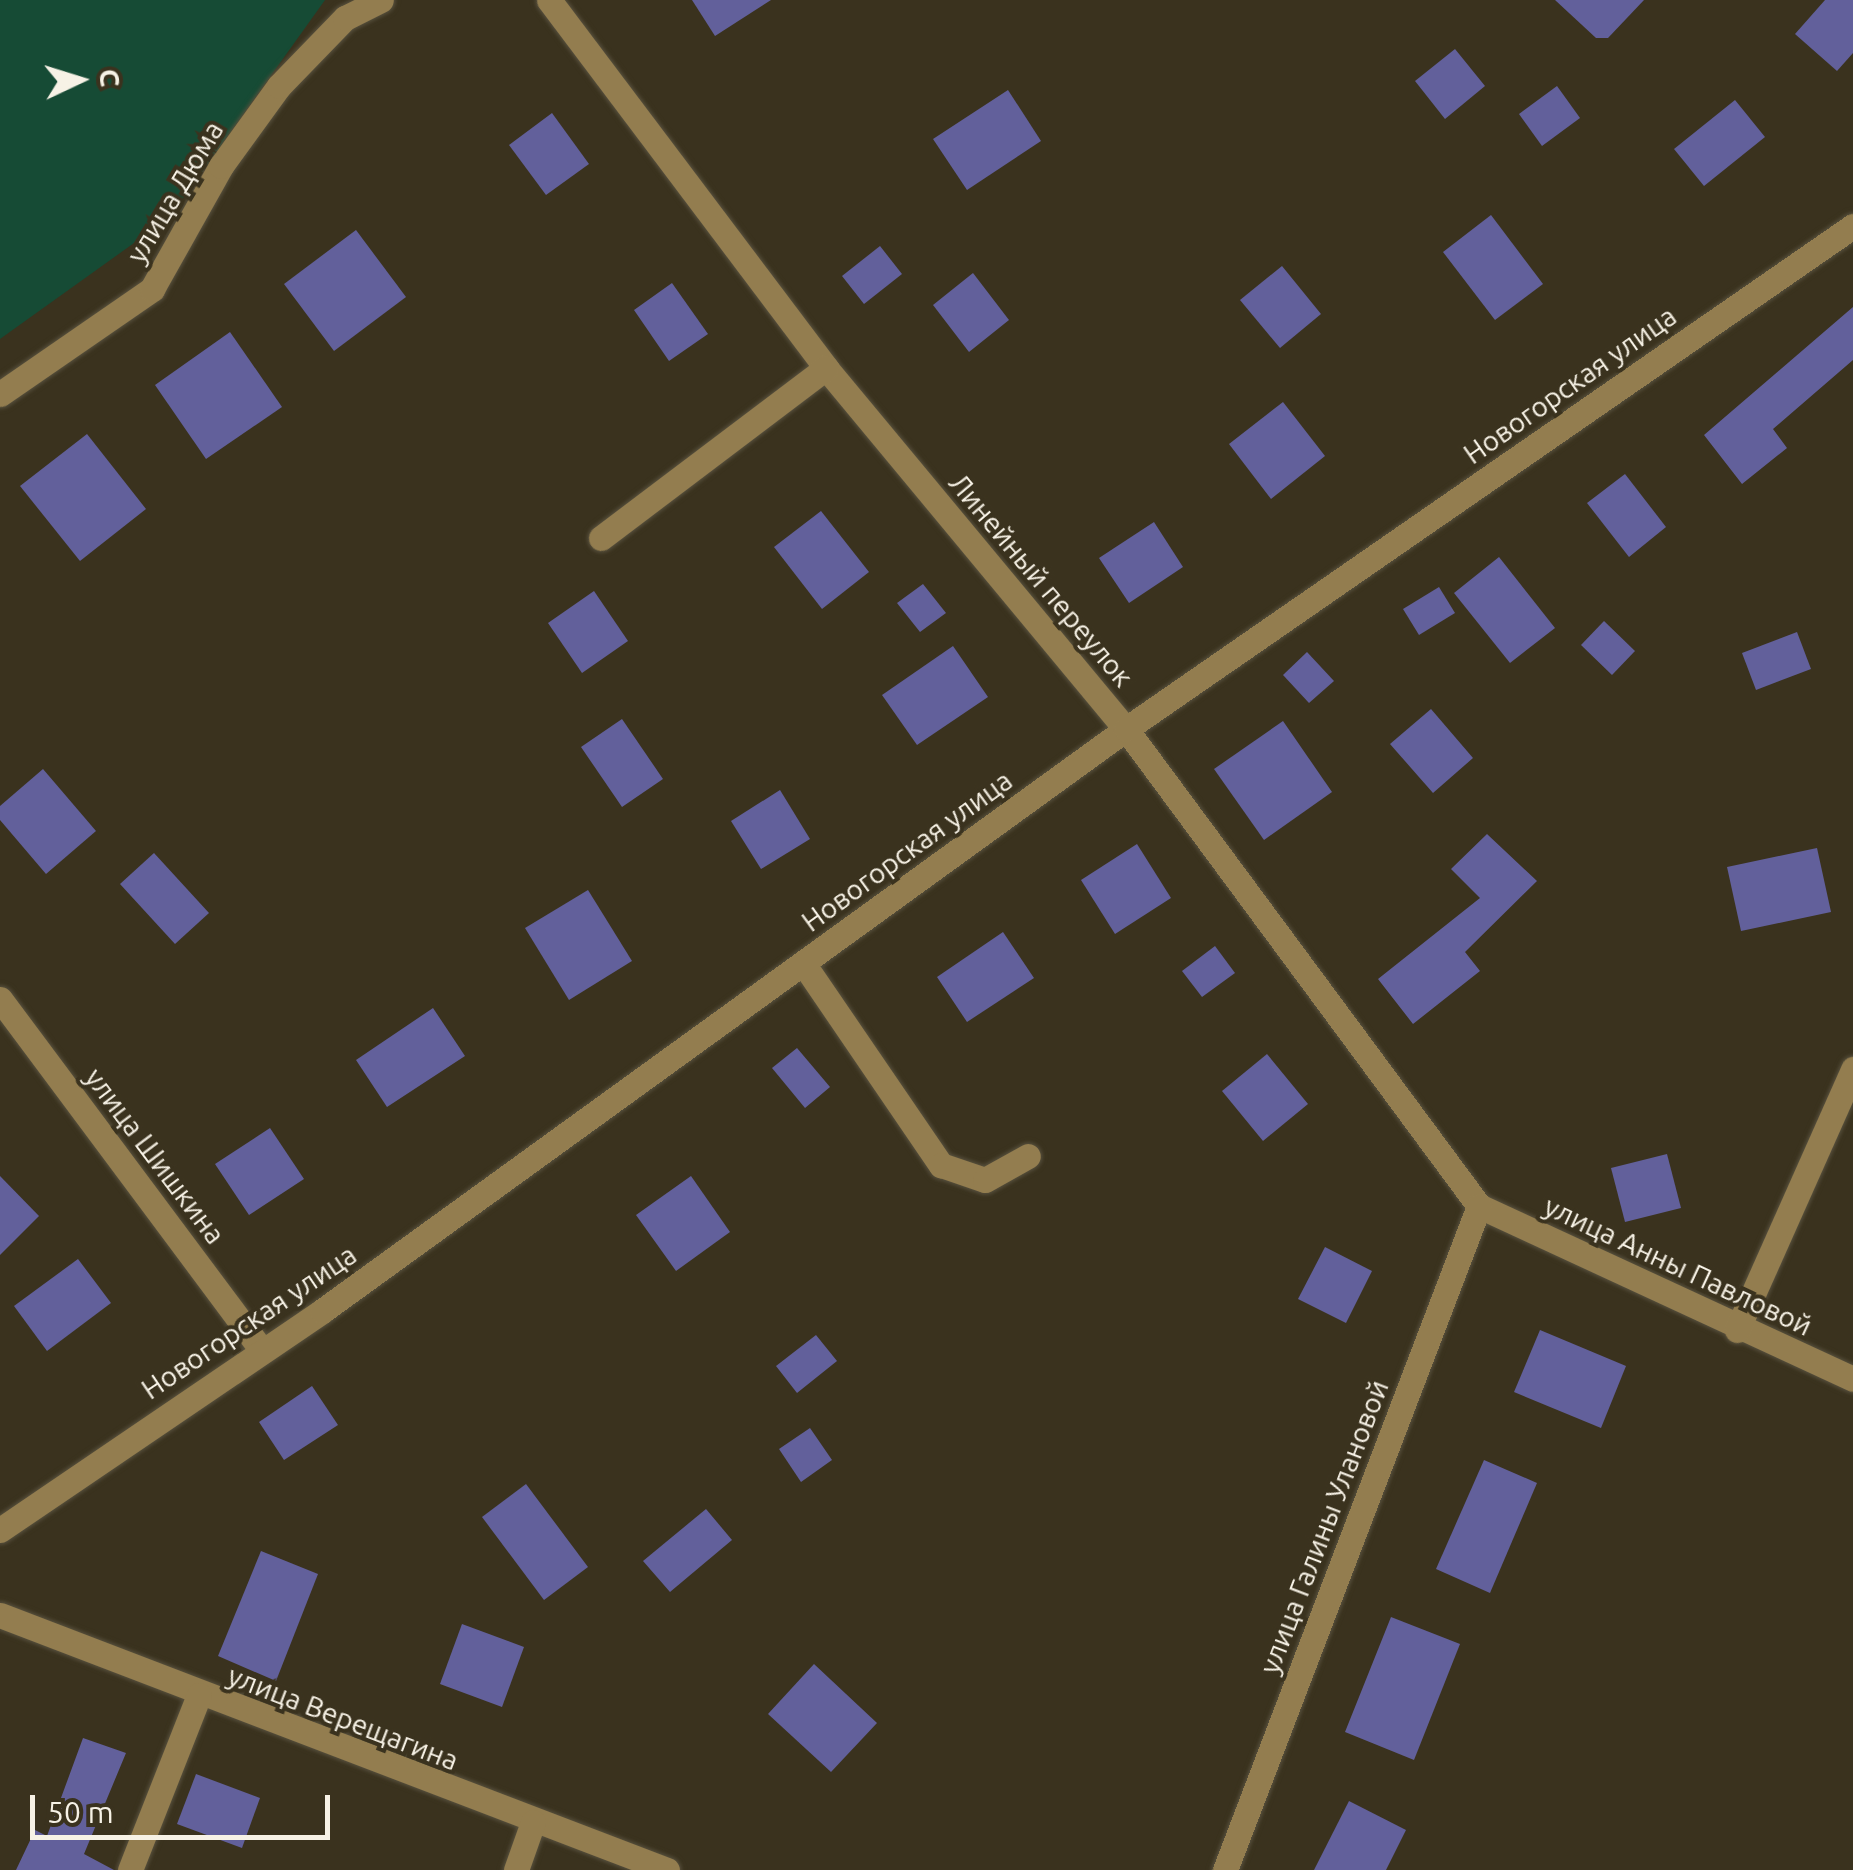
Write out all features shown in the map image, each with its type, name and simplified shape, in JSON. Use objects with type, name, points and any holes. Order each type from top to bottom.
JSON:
[{"type":"street","name":"улица Дюма","points":[[0,394],[152,288],[221,166],[278,86],[345,18],[382,0]]},
{"type":"street","name":"Линейный переулок","points":[[549,0],[826,368],[1126,729],[1478,1206]]},
{"type":"street","name":"Новогорская улица","points":[[0,1530],[261,1349],[1126,729],[1853,226]]},
{"type":"street","points":[[601,538],[826,368]]},
{"type":"street","points":[[803,963],[941,1165],[985,1180],[1028,1156]]},
{"type":"street","name":"улица Шишкина","points":[[0,999],[261,1349]]},
{"type":"street","points":[[1738,1330],[1853,1068]]},
{"type":"street","name":"улица Анны Павловой","points":[[1478,1206],[1738,1330],[1853,1379]]},
{"type":"street","name":"улица Галины Улановой","points":[[1225,1870],[1478,1206]]},
{"type":"street","name":"улица Верещагина","points":[[0,1614],[199,1695],[667,1870]]},
{"type":"street","points":[[130,1870],[199,1695]]},
{"type":"street","points":[[516,1870],[533,1822]]},
{"type":"green space","points":[[0,0],[325,0],[169,218],[0,339]]},
{"type":"building","points":[[692,0],[771,0],[715,36]]},
{"type":"building","points":[[1555,0],[1644,0],[1608,38],[1596,38]]},
{"type":"building","points":[[1825,0],[1853,0],[1853,53],[1837,71],[1795,34]]},
{"type":"building","points":[[1455,49],[1485,86],[1445,119],[1415,81]]},
{"type":"building","points":[[1557,86],[1580,118],[1542,146],[1519,114]]},
{"type":"building","points":[[1008,90],[1041,141],[967,190],[933,139]]},
{"type":"building","points":[[1735,100],[1765,137],[1704,186],[1674,149]]},
{"type":"building","points":[[552,113],[589,164],[546,195],[509,145]]},
{"type":"building","points":[[1491,215],[1543,284],[1495,320],[1443,252]]},
{"type":"building","points":[[356,230],[406,297],[334,351],[284,284]]},
{"type":"building","points":[[880,246],[902,274],[864,304],[842,276]]},
{"type":"building","points":[[1282,266],[1321,314],[1280,348],[1240,300]]},
{"type":"building","points":[[973,273],[1009,320],[969,352],[933,305]]},
{"type":"building","points":[[672,283],[708,334],[669,361],[634,310]]},
{"type":"building","points":[[1853,307],[1853,360],[1773,429],[1787,448],[1742,484],[1704,435]]},
{"type":"building","points":[[230,332],[282,407],[206,459],[155,385]]},
{"type":"building","points":[[1283,402],[1325,456],[1271,499],[1229,444]]},
{"type":"building","points":[[87,434],[146,509],[80,561],[20,486]]},
{"type":"building","points":[[1625,474],[1666,527],[1629,557],[1587,503]]},
{"type":"building","points":[[821,511],[869,572],[822,609],[774,547]]},
{"type":"building","points":[[1154,522],[1183,567],[1129,603],[1099,558]]},
{"type":"building","points":[[1499,557],[1555,628],[1510,663],[1454,593]]},
{"type":"building","points":[[923,584],[946,613],[920,632],[897,603]]},
{"type":"building","points":[[1439,587],[1455,613],[1419,635],[1403,609]]},
{"type":"building","points":[[594,591],[628,641],[582,673],[548,623]]},
{"type":"building","points":[[1604,621],[1635,651],[1612,675],[1581,645]]},
{"type":"building","points":[[1797,632],[1811,669],[1756,690],[1742,653]]},
{"type":"building","points":[[953,646],[988,697],[917,745],[882,695]]},
{"type":"building","points":[[1307,652],[1334,681],[1309,703],[1283,675]]},
{"type":"building","points":[[1431,709],[1473,758],[1433,793],[1390,744]]},
{"type":"building","points":[[622,719],[663,779],[622,807],[581,747]]},
{"type":"building","points":[[1283,721],[1332,792],[1264,840],[1214,769]]},
{"type":"building","points":[[43,769],[96,831],[46,874],[0,820],[0,806]]},
{"type":"building","points":[[780,790],[810,839],[761,869],[731,821]]},
{"type":"building","points":[[1487,834],[1537,881],[1465,952],[1480,971],[1413,1024],[1378,979],[1480,898],[1451,869]]},
{"type":"building","points":[[1137,844],[1171,898],[1115,934],[1081,880]]},
{"type":"building","points":[[1817,848],[1831,912],[1741,931],[1727,867]]},
{"type":"building","points":[[154,853],[209,913],[175,944],[120,884]]},
{"type":"building","points":[[588,890],[632,961],[569,1000],[525,928]]},
{"type":"building","points":[[1003,932],[1034,978],[967,1022],[937,977]]},
{"type":"building","points":[[1215,946],[1235,973],[1202,997],[1182,971]]},
{"type":"building","points":[[433,1008],[465,1056],[387,1107],[356,1060]]},
{"type":"building","points":[[797,1048],[830,1087],[805,1108],[772,1068]]},
{"type":"building","points":[[1267,1054],[1308,1104],[1263,1141],[1222,1091]]},
{"type":"building","points":[[270,1128],[304,1179],[249,1215],[215,1164]]},
{"type":"building","points":[[1667,1154],[1681,1208],[1625,1222],[1611,1168]]},
{"type":"building","points":[[0,1176],[39,1216],[0,1255]]},
{"type":"building","points":[[691,1176],[730,1232],[676,1271],[636,1215]]},
{"type":"building","points":[[1325,1247],[1372,1271],[1346,1323],[1298,1299]]},
{"type":"building","points":[[78,1259],[111,1303],[47,1351],[14,1306]]},
{"type":"building","points":[[1540,1330],[1626,1366],[1601,1428],[1514,1392]]},
{"type":"building","points":[[816,1335],[837,1361],[797,1393],[776,1366]]},
{"type":"building","points":[[312,1386],[338,1425],[284,1460],[259,1422]]},
{"type":"building","points":[[810,1428],[832,1460],[801,1482],[779,1449]]},
{"type":"building","points":[[1484,1460],[1537,1483],[1490,1593],[1436,1569]]},
{"type":"building","points":[[526,1484],[588,1567],[544,1600],[482,1517]]},
{"type":"building","points":[[706,1509],[732,1540],[670,1592],[643,1561]]},
{"type":"building","points":[[261,1551],[318,1574],[276,1681],[218,1656]]},
{"type":"building","points":[[1391,1617],[1460,1644],[1414,1760],[1345,1732]]},
{"type":"building","points":[[462,1624],[524,1647],[502,1707],[440,1684]]},
{"type":"building","points":[[814,1664],[877,1723],[831,1772],[768,1714]]},
{"type":"building","points":[[83,1738],[126,1753],[84,1854],[114,1870],[16,1870],[35,1830],[47,1836]]},
{"type":"building","points":[[196,1774],[260,1798],[242,1848],[177,1824]]},
{"type":"building","points":[[1349,1801],[1406,1830],[1386,1870],[1314,1870]]}]
